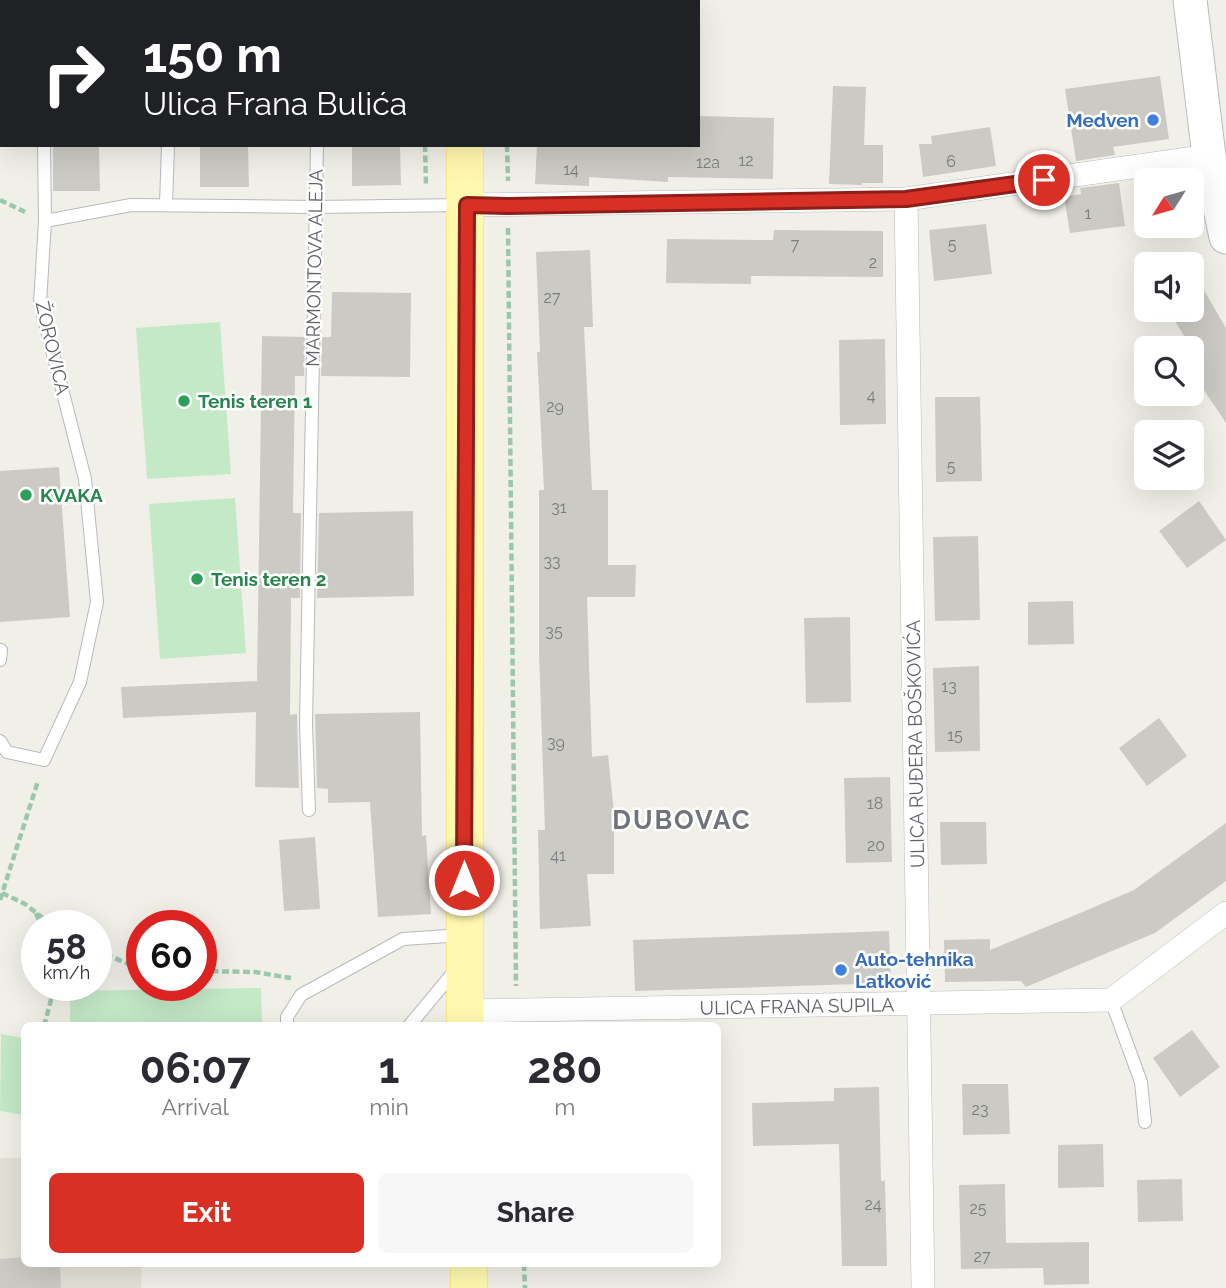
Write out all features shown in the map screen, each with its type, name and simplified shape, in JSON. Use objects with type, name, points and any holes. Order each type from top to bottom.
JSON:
[{"type":"main road","points":[[1190,0],[1209,156],[1226,237]]},
{"type":"main road","points":[[465,1018],[466,147]]},
{"type":"main road","points":[[469,1267],[469,1288]]},
{"type":"street","points":[[467,205],[906,199],[1209,156]]},
{"type":"street","name":"ULICA RUĐERA BOŠKOVIĆA","points":[[906,199],[923,1288]]},
{"type":"street","points":[[1111,1000],[1226,913]]},
{"type":"street","name":"ULICA FRANA SUPILA","points":[[465,1018],[516,1011],[1111,1000]]},
{"type":"lane","points":[[44,147],[45,221],[131,205],[467,205]]},
{"type":"lane","points":[[166,204],[168,147]]},
{"type":"lane","name":"MARMONTOVA ALEJA","points":[[309,810],[306,724],[317,147]]},
{"type":"lane","name":"ŽOROVICA","points":[[44,760],[80,682],[97,602],[85,480],[40,303],[45,221]]},
{"type":"lane","points":[[0,741],[7,752],[44,760]]},
{"type":"lane","points":[[287,1022],[301,995],[403,939],[464,947],[412,1022]]},
{"type":"lane","points":[[1111,1000],[1141,1082],[1145,1122]]},
{"type":"path","points":[[425,147],[426,205]]},
{"type":"path","points":[[507,147],[516,1011]]},
{"type":"path","points":[[0,900],[44,760]]},
{"type":"path","points":[[2,893],[32,910]]},
{"type":"path","points":[[217,971],[256,972],[324,983]]},
{"type":"path","points":[[45,1022],[51,1001]]},
{"type":"path","points":[[524,1267],[525,1288]]},
{"type":"shaded area","points":[[0,1158],[21,1158],[21,1267],[142,1267],[141,1288],[0,1288]]},
{"type":"green space","name":"Tenis teren 1","points":[[220,322],[231,474],[147,479],[136,328]]},
{"type":"green space","name":"Tenis teren 2","points":[[235,498],[246,653],[160,659],[149,504]]},
{"type":"green space","points":[[261,988],[262,1022],[70,1022],[70,1001],[112,1001],[112,990],[126,990],[126,1001],[217,1001],[217,989]]},
{"type":"green space","points":[[1,1034],[21,1037],[21,1114],[0,1111]]},
{"type":"building","points":[[1160,76],[1169,139],[1113,147],[1115,155],[1076,161],[1065,89]]},
{"type":"building","points":[[833,86],[866,87],[864,145],[883,145],[883,183],[829,184]]},
{"type":"building","points":[[700,116],[774,118],[773,179],[668,177],[668,182],[589,177],[589,186],[535,184],[537,147],[700,147]]},
{"type":"building","points":[[990,127],[996,166],[923,177],[919,144],[932,144],[931,136]]},
{"type":"building","points":[[53,147],[99,147],[100,191],[53,191]]},
{"type":"building","points":[[200,147],[248,147],[249,187],[200,187]]},
{"type":"building","points":[[352,147],[400,147],[401,185],[352,186]]},
{"type":"building","points":[[1119,183],[1125,226],[1070,233],[1064,197],[1081,194],[1080,188]]},
{"type":"building","points":[[986,224],[992,274],[934,281],[929,230]]},
{"type":"building","points":[[774,230],[883,231],[883,277],[751,276],[751,284],[666,283],[667,239],[773,240]]},
{"type":"building","points":[[590,250],[593,327],[584,327],[592,490],[608,490],[608,565],[636,565],[635,597],[587,597],[592,757],[608,755],[614,812],[614,874],[587,874],[591,926],[540,929],[538,830],[545,830],[539,652],[539,490],[544,490],[537,352],[540,352],[536,252]]},
{"type":"building","points":[[1204,290],[1226,328],[1226,423],[1204,390],[1204,336],[1184,336],[1175,322],[1204,322]]},
{"type":"building","points":[[332,292],[411,293],[410,377],[321,376],[322,337],[331,337]]},
{"type":"building","points":[[262,336],[305,337],[304,376],[295,376],[293,513],[301,513],[300,598],[291,598],[290,715],[297,714],[299,788],[255,787],[256,712],[123,718],[121,687],[257,681]]},
{"type":"building","points":[[885,339],[886,424],[840,425],[839,340]]},
{"type":"building","points":[[935,397],[980,397],[982,481],[936,482]]},
{"type":"building","points":[[59,467],[70,617],[0,622],[0,471]]},
{"type":"building","points":[[1199,501],[1226,540],[1187,568],[1159,531]]},
{"type":"building","points":[[413,511],[414,596],[317,598],[319,513]]},
{"type":"building","points":[[978,536],[980,620],[935,621],[933,537]]},
{"type":"building","points":[[1073,601],[1074,644],[1028,645],[1028,602]]},
{"type":"building","points":[[850,617],[851,702],[806,703],[804,618]]},
{"type":"building","points":[[979,666],[980,751],[935,752],[933,668]]},
{"type":"building","points":[[420,712],[422,836],[426,835],[431,914],[378,917],[370,802],[328,803],[328,789],[317,788],[315,714]]},
{"type":"building","points":[[1159,718],[1187,756],[1147,786],[1119,748]]},
{"type":"building","points":[[890,777],[892,862],[846,863],[844,778]]},
{"type":"building","points":[[940,822],[986,822],[987,864],[941,865]]},
{"type":"building","points":[[1226,823],[1226,881],[1155,933],[1026,987],[1021,981],[945,982],[944,940],[990,939],[990,950],[1073,916],[1134,890]]},
{"type":"building","points":[[315,837],[320,909],[284,911],[279,840]]},
{"type":"building","points":[[889,931],[891,983],[635,991],[633,940]]},
{"type":"building","points":[[1192,1030],[1220,1067],[1180,1097],[1153,1058]]},
{"type":"building","points":[[962,1084],[1008,1084],[1010,1134],[963,1135]]},
{"type":"building","points":[[879,1087],[881,1181],[885,1181],[887,1266],[842,1266],[839,1144],[753,1146],[752,1103],[834,1101],[834,1088]]},
{"type":"building","points":[[1103,1144],[1104,1187],[1058,1188],[1058,1145]]},
{"type":"building","points":[[1182,1179],[1183,1221],[1138,1222],[1137,1180]]},
{"type":"building","points":[[1005,1184],[1006,1243],[1089,1242],[1089,1284],[1044,1285],[1043,1268],[961,1269],[959,1185]]},
{"type":"building","points":[[21,1257],[21,1267],[60,1267],[61,1288],[0,1288],[0,1259]]},
{"type":"place","name":"Medven","points":[[1153,120]]},
{"type":"place","name":"Tenis teren 1","points":[[184,401]]},
{"type":"place","name":"KVAKA","points":[[26,495]]},
{"type":"place","name":"Tenis teren 2","points":[[197,579]]},
{"type":"place","name":"Auto-tehnika Latković","points":[[841,970]]},
{"type":"district","name":"DUBOVAC","points":[[682,820]]},
{"type":"route","points":[[464,880],[467,205],[906,199],[1044,180]]}]
